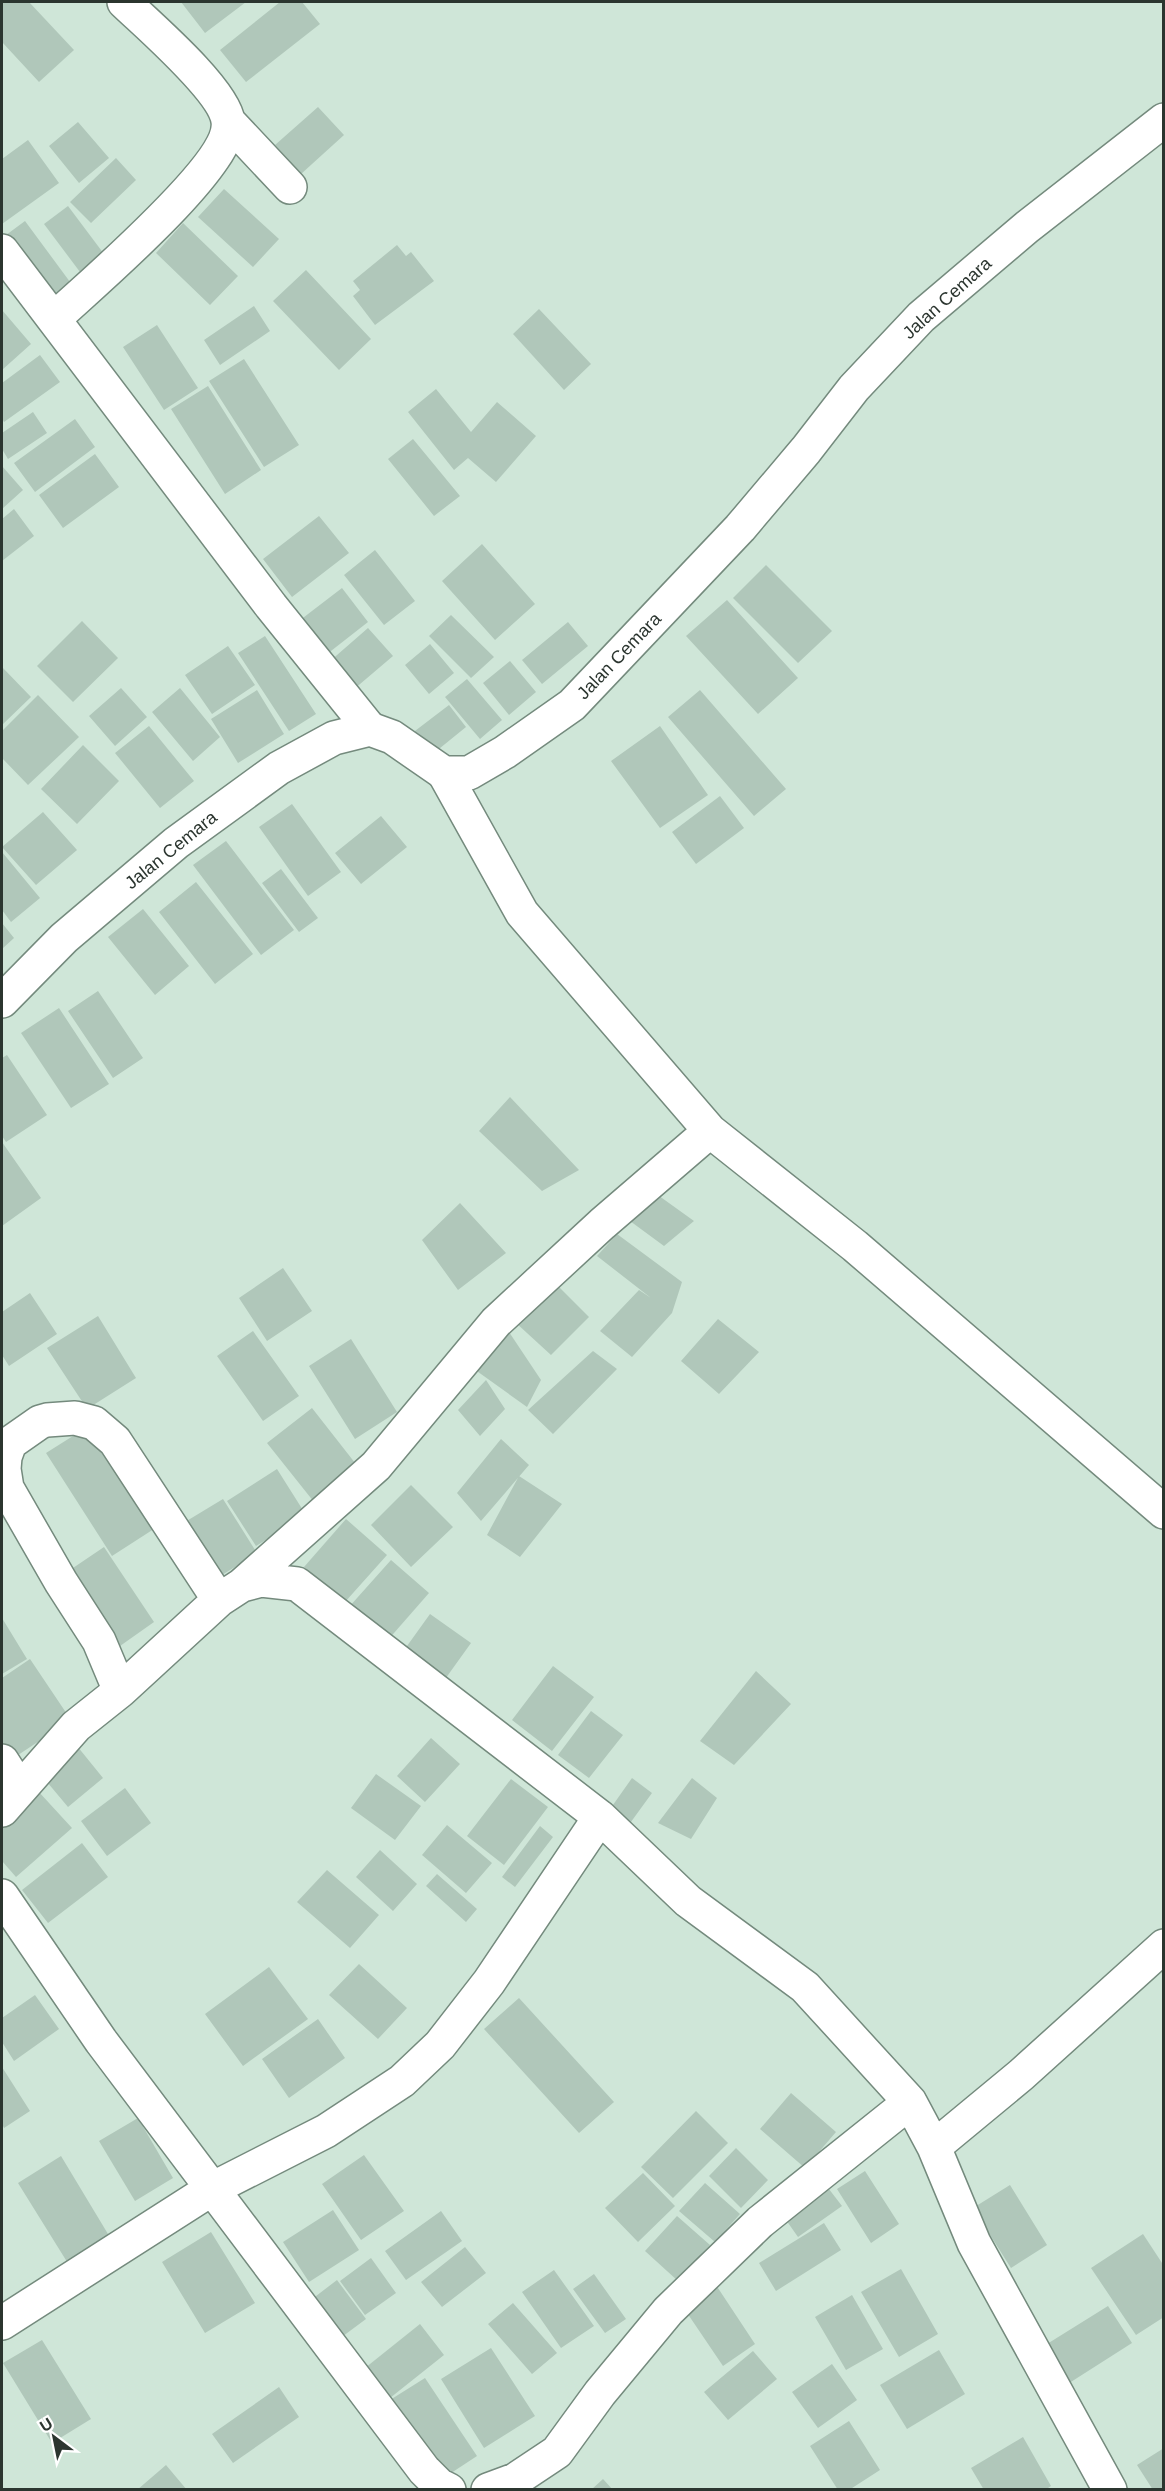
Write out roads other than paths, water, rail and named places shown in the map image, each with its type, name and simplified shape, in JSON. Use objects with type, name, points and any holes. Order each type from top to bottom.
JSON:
[{"type":"street","points":[[124,2],[202,79],[222,106],[228,121],[290,186]]},
{"type":"street","name":"Jalan Cemara","points":[[444,773],[469,774],[572,705],[740,528],[806,450],[854,388],[921,317],[1027,227],[1164,120]]},
{"type":"street","points":[[54,319],[154,226],[199,178],[225,140],[228,121]]},
{"type":"street","points":[[7,269],[54,319],[271,606],[370,729],[392,736],[444,773],[522,913],[710,1131],[855,1246],[1164,1512]]},
{"type":"street","name":"Jalan Cemara","points":[[2,1000],[64,938],[176,843],[279,768],[334,738],[370,729]]},
{"type":"street","points":[[11,1800],[76,1726],[120,1691],[376,1466],[496,1322],[602,1224],[710,1131]]},
{"type":"street","points":[[120,1691],[99,1641],[61,1582],[7,1488],[5,1456],[10,1443],[40,1422],[47,1420],[75,1418],[94,1423],[115,1441],[230,1592]]},
{"type":"street","points":[[230,1592],[261,1580],[297,1584],[600,1817],[688,1900],[805,1986],[910,2102],[933,2147],[974,2243],[1110,2490]]},
{"type":"street","points":[[2,1761],[11,1800]]},
{"type":"street","points":[[2,2323],[210,2190],[326,2131],[402,2081],[433,2052],[489,1982],[600,1817]]},
{"type":"street","points":[[2,1896],[100,2041],[210,2190],[424,2470],[439,2485],[448,2490]]},
{"type":"street","points":[[933,2147],[1021,2075],[1164,1946]]},
{"type":"street","points":[[488,2490],[515,2480],[556,2452],[600,2393],[668,2311],[760,2222],[910,2102]]}]
